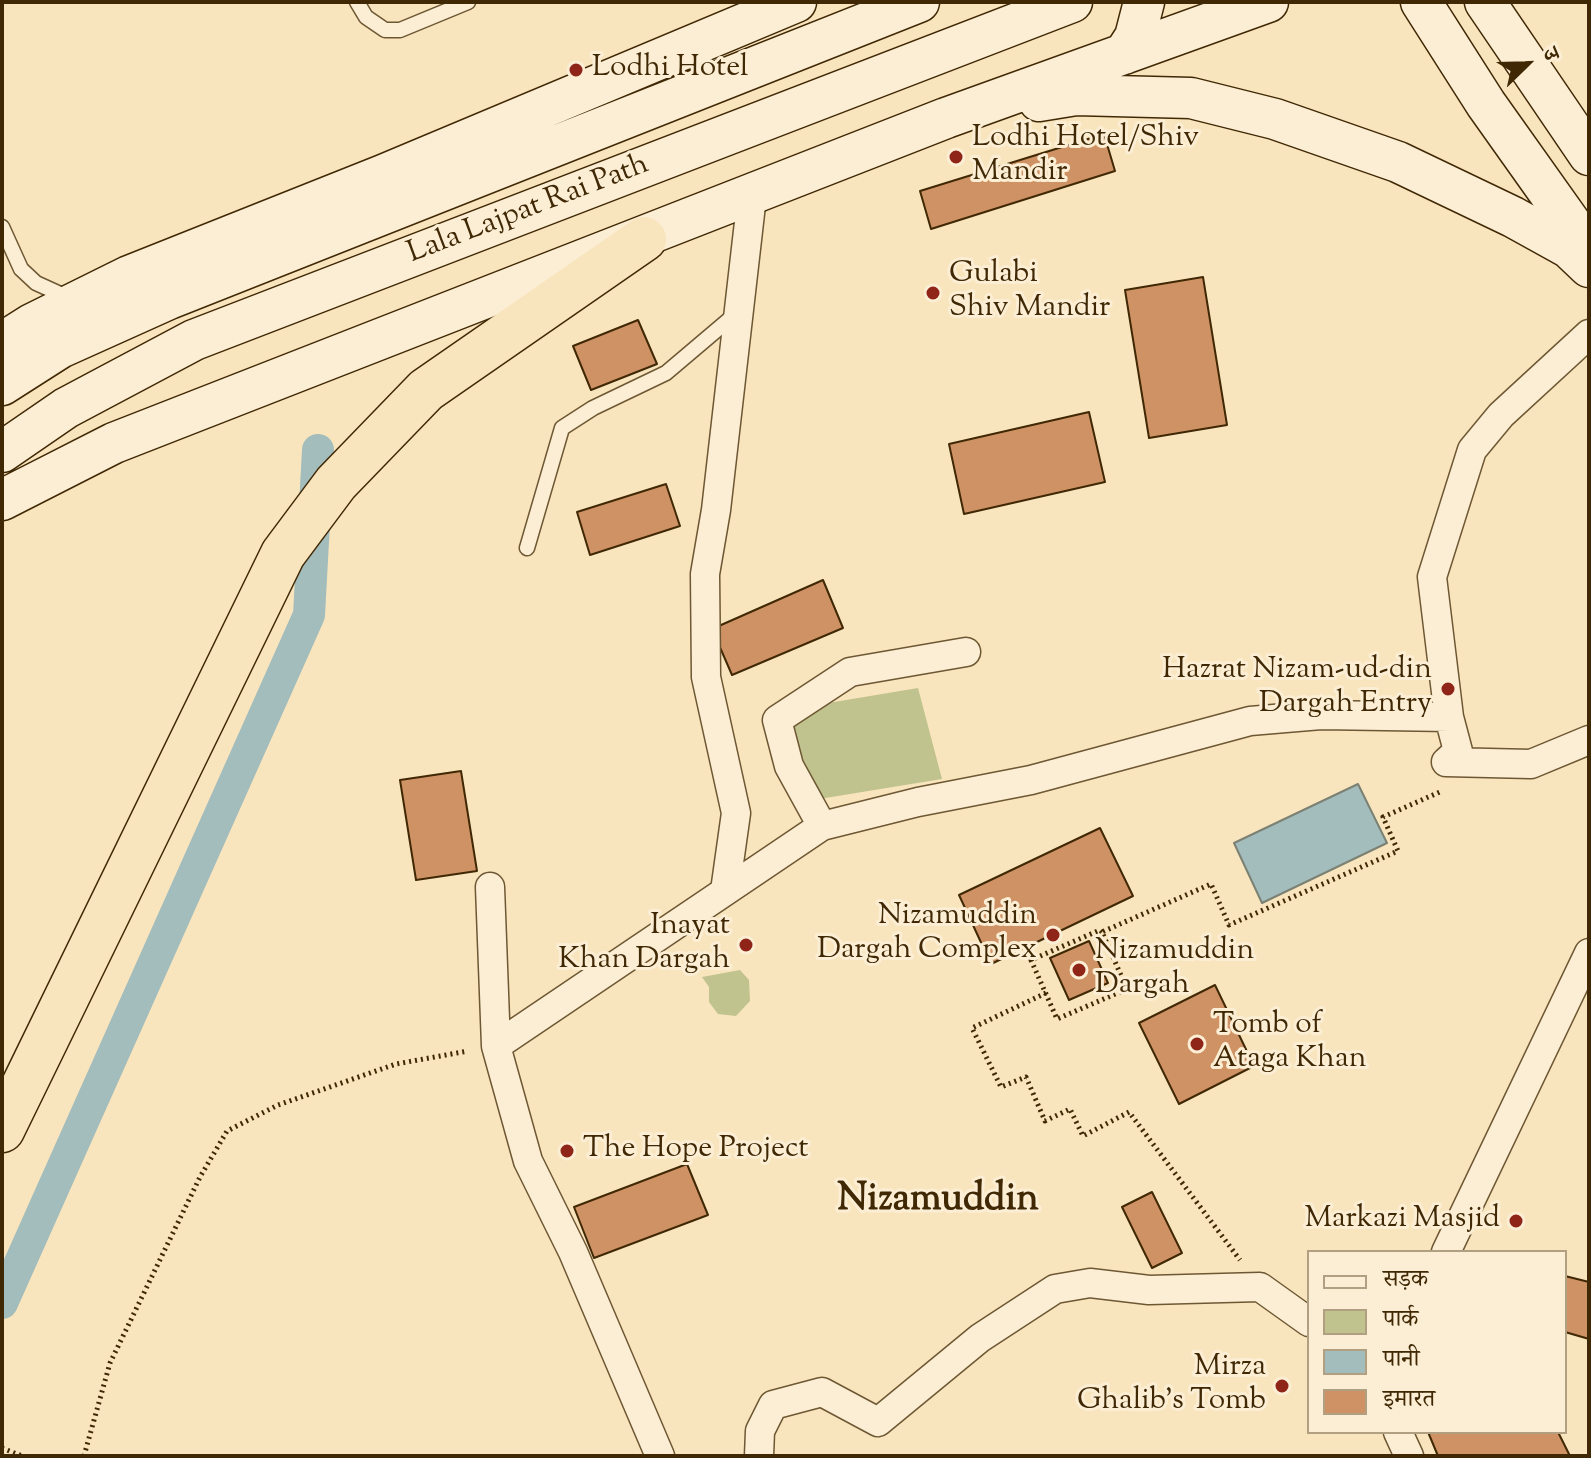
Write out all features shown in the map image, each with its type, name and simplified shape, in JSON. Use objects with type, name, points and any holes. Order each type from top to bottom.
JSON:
[{"type":"highway","points":[[2,1130],[283,554],[336,483],[426,390],[644,239]]},
{"type":"main road","points":[[709,40],[770,2]]},
{"type":"main road","points":[[2,343],[129,276],[383,175],[796,2]]},
{"type":"main road","name":"Lala Lajpat Rai Path","points":[[2,385],[60,348],[169,299],[919,2]]},
{"type":"main road","name":"Lala Lajpat Rai Path","points":[[2,452],[66,408],[194,340],[1072,2]]},
{"type":"main road","points":[[1124,54],[1135,37],[1144,2]]},
{"type":"main road","points":[[2,500],[114,443],[644,239],[946,118],[1268,2]]},
{"type":"main road","points":[[1421,2],[1486,104],[1589,249]]},
{"type":"main road","points":[[1485,2],[1589,155]]},
{"type":"main road","points":[[946,118],[1076,95],[1191,98],[1275,119],[1378,153],[1513,217],[1569,248],[1589,267]]},
{"type":"street","points":[[725,891],[736,813],[706,677],[705,574],[716,510],[752,196]]},
{"type":"street","points":[[1446,762],[1458,751],[1449,717],[1432,577],[1472,450],[1501,415],[1589,334]]},
{"type":"street","points":[[822,826],[789,766],[777,720],[850,672],[966,652]]},
{"type":"street","points":[[496,1046],[822,826],[918,802],[1031,780],[1250,721],[1321,715],[1449,717]]},
{"type":"street","points":[[1446,762],[1531,764],[1589,740]]},
{"type":"street","points":[[490,887],[496,1046],[528,1161],[573,1252],[660,1456]]},
{"type":"street","points":[[1447,1250],[1589,953]]},
{"type":"street","points":[[759,1456],[760,1431],[773,1405],[822,1392],[878,1422],[980,1338],[1055,1289],[1090,1283],[1149,1290],[1260,1287],[1307,1321]]},
{"type":"street","points":[[1399,1434],[1409,1456]]},
{"type":"lane","points":[[357,2],[366,17],[385,30],[400,30],[468,2]]},
{"type":"lane","points":[[2,227],[21,269],[36,283],[77,301]]},
{"type":"lane","points":[[527,548],[562,428],[593,408],[666,373],[738,312]]},
{"type":"path","points":[[1102,932],[1127,989],[1057,1019],[1031,960],[1211,884],[1229,925],[1398,851],[1383,817],[1456,785],[1446,762]]},
{"type":"path","points":[[1046,993],[972,1028],[1001,1087],[1026,1077],[1045,1121],[1070,1109],[1083,1136],[1129,1112],[1260,1287]]},
{"type":"path","points":[[84,1456],[110,1363],[200,1177],[227,1131],[278,1105],[396,1064],[496,1046]]},
{"type":"path","points":[[2,1448],[22,1456]]},
{"type":"green space","points":[[918,688],[942,779],[807,801],[786,710]]},
{"type":"green space","points":[[740,970],[749,980],[750,1001],[736,1016],[718,1014],[709,1002],[709,987],[702,977]]},
{"type":"water","points":[[1358,784],[1387,843],[1262,903],[1234,843]]},
{"type":"building","points":[[1104,134],[1115,171],[931,229],[920,191]]},
{"type":"building","points":[[1203,277],[1227,425],[1149,438],[1125,290]]},
{"type":"building","points":[[638,320],[657,364],[591,390],[573,346]]},
{"type":"building","points":[[1089,412],[1105,482],[964,514],[949,444]]},
{"type":"building","points":[[666,484],[680,526],[590,555],[577,512]]},
{"type":"building","points":[[823,580],[843,628],[732,675],[712,629]]},
{"type":"building","points":[[461,771],[477,871],[416,880],[400,780]]},
{"type":"building","points":[[1100,828],[1133,896],[991,964],[959,895]]},
{"type":"building","name":"Nizamuddin Dargah","points":[[1089,941],[1108,983],[1069,1000],[1050,958]]},
{"type":"building","name":"Tomb of Ataga Khan","points":[[1215,985],[1254,1066],[1179,1104],[1139,1023]]},
{"type":"building","points":[[687,1164],[708,1215],[594,1258],[574,1207]]},
{"type":"building","points":[[1152,1192],[1182,1253],[1152,1268],[1122,1207]]},
{"type":"building","points":[[1567,1276],[1589,1282],[1589,1339],[1567,1333]]},
{"type":"building","points":[[1429,1434],[1559,1434],[1570,1456],[1438,1456]]},
{"type":"waterway","points":[[2,1303],[309,615],[318,450]]},
{"type":"place","name":"Lodhi Hotel","points":[[576,70]]},
{"type":"place","name":"Lodhi Hotel/Shiv Mandir","points":[[956,157]]},
{"type":"place","name":"Gulabi Shiv Mandir","points":[[933,293]]},
{"type":"place","name":"Hazrat Nizam-ud-din Dargah Entry","points":[[1448,689]]},
{"type":"place","name":"Nizamuddin Dargah Complex","points":[[1053,935]]},
{"type":"place","name":"Inayat Khan Dargah","points":[[746,945]]},
{"type":"place","name":"Nizamuddin Dargah","points":[[1079,970]]},
{"type":"place","name":"Tomb of Ataga Khan","points":[[1197,1044]]},
{"type":"place","name":"The Hope Project","points":[[567,1151]]},
{"type":"place","name":"Markazi Masjid","points":[[1516,1221]]},
{"type":"place","name":"Mirza Ghalib's Tomb","points":[[1282,1386]]},
{"type":"district","name":"Nizamuddin","points":[[938,1203]]}]
